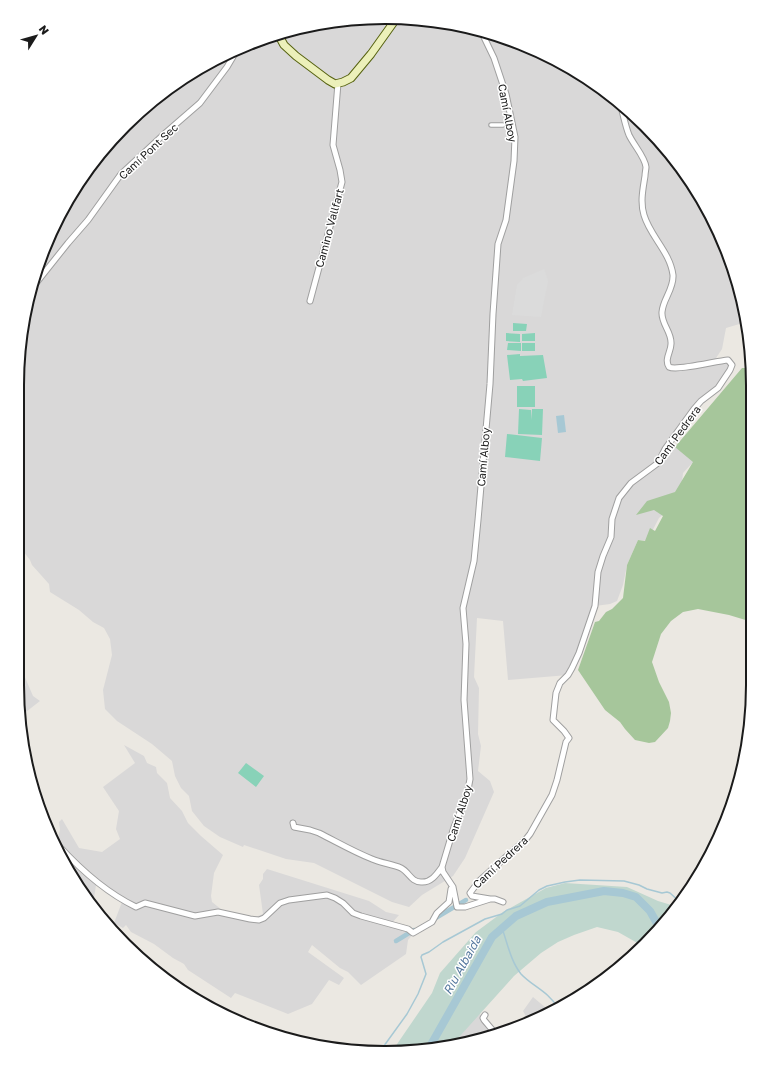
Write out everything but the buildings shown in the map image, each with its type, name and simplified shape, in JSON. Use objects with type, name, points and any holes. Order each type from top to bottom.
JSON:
[{"type":"main road","points":[[281,39],[284,45],[296,56],[335,84],[351,78],[371,54],[392,24]]},
{"type":"street","name":"Camí Alboy","points":[[442,867],[454,827],[467,795],[470,779],[464,700],[466,644],[463,608],[474,561],[478,520],[490,384],[498,244],[506,220],[514,161],[515,136],[506,94],[494,58],[484,38]]},
{"type":"street","name":"Camí Pont Sec","points":[[40,278],[88,220],[121,174],[200,103],[231,58]]},
{"type":"street","name":"Camino Vallfart","points":[[310,301],[342,182],[333,145],[338,83]]},
{"type":"street","name":"Camí Pedrera","points":[[490,899],[472,896],[470,893],[478,881],[526,839],[552,795],[557,780],[569,738],[553,720],[556,693],[560,683],[570,672],[579,653],[595,606],[598,572],[603,556],[612,537],[612,519],[620,498],[631,483],[658,463],[665,450],[694,409],[701,401],[718,388],[732,365],[728,360],[677,368],[670,367],[668,364],[668,354],[671,344],[662,318],[662,313],[663,305],[673,284],[673,275],[660,244],[644,217],[642,202],[646,167],[629,135],[623,114]]},
{"type":"street","points":[[491,125],[503,125]]},
{"type":"street","points":[[293,823],[294,827],[319,833],[372,859],[400,868],[412,879],[418,882],[424,882],[433,878],[442,867],[451,882],[457,907],[465,907],[495,898],[504,902]]},
{"type":"street","points":[[65,852],[93,879],[125,902],[136,907],[145,903],[195,916],[218,912],[259,920],[264,918],[280,903],[289,900],[327,896],[335,898],[353,913],[408,929],[413,933],[431,924],[437,913],[449,902],[452,891],[451,882]]},
{"type":"street","points":[[485,1015],[483,1018],[492,1030]]},
{"type":"shaded area","points":[[385,24],[432,27],[478,36],[501,43],[523,51],[566,72],[605,99],[623,114],[656,147],[671,165],[685,184],[709,225],[727,269],[734,292],[741,324],[726,328],[722,349],[716,358],[731,358],[735,366],[722,386],[703,402],[673,443],[695,460],[683,473],[680,500],[659,518],[647,541],[638,540],[627,565],[623,585],[617,601],[610,604],[595,606],[568,675],[508,680],[503,621],[477,618],[474,677],[479,688],[478,734],[481,746],[478,771],[490,781],[494,792],[465,858],[453,876],[422,895],[409,907],[392,902],[314,863],[286,859],[244,845],[243,847],[220,837],[204,826],[192,811],[189,796],[181,788],[175,776],[172,761],[152,744],[117,721],[105,709],[103,690],[112,655],[110,639],[104,628],[50,592],[49,584],[32,565],[24,552],[25,361],[27,338],[36,292],[51,247],[72,204],[99,165],[114,147],[147,114],[165,99],[184,85],[225,61],[247,51],[292,36],[338,27],[361,25]]},
{"type":"shaded area","points":[[544,269],[548,281],[541,317],[512,315],[517,285],[523,278]]},
{"type":"shaded area","points":[[24,675],[33,696],[40,701],[25,712]]},
{"type":"shaded area","points":[[124,745],[144,756],[147,763],[156,767],[157,773],[167,783],[170,798],[182,811],[188,823],[223,855],[214,873],[211,896],[212,902],[222,910],[250,919],[263,914],[259,885],[263,879],[263,874],[267,869],[369,901],[386,912],[399,915],[391,924],[415,932],[408,940],[406,954],[361,985],[348,972],[340,968],[312,945],[308,952],[344,978],[339,985],[329,980],[312,1004],[288,1014],[235,993],[231,998],[188,970],[184,964],[154,944],[131,932],[126,925],[123,928],[114,923],[122,902],[96,885],[94,898],[72,866],[61,845],[58,838],[60,830],[59,822],[62,819],[79,848],[102,852],[120,839],[116,829],[119,811],[103,787],[135,763]]},
{"type":"shaded area","points":[[533,997],[546,1008],[526,1017],[523,1011]]},
{"type":"shaded area","points":[[479,1013],[494,1029],[478,1034],[458,1038]]},
{"type":"green space","points":[[513,323],[527,324],[526,331],[513,331]]},
{"type":"green space","points":[[506,333],[520,334],[520,342],[506,341]]},
{"type":"green space","points":[[535,333],[535,341],[522,341],[522,334]]},
{"type":"green space","points":[[508,343],[521,343],[521,351],[507,350]]},
{"type":"green space","points":[[522,343],[535,343],[535,351],[522,351]]},
{"type":"green space","points":[[520,354],[520,356],[543,355],[547,378],[523,381],[522,379],[510,380],[507,355]]},
{"type":"green space","points":[[742,368],[745,368],[746,620],[698,609],[683,612],[671,621],[661,634],[652,662],[659,682],[669,702],[671,713],[670,721],[668,728],[655,742],[649,743],[635,740],[620,722],[605,710],[578,670],[595,622],[599,621],[606,612],[612,609],[623,598],[627,565],[638,540],[645,541],[650,528],[655,531],[663,516],[654,510],[636,515],[647,501],[675,492],[693,462],[675,447]]},
{"type":"green space","points":[[517,386],[535,386],[535,407],[517,407]]},
{"type":"green space","points":[[519,409],[531,410],[531,420],[532,409],[543,409],[542,435],[518,434]]},
{"type":"green space","points":[[507,434],[542,438],[540,461],[505,457]]},
{"type":"green space","points":[[246,763],[264,776],[256,787],[238,773]]},
{"type":"green space","points":[[565,883],[627,887],[658,901],[671,905],[637,943],[618,932],[597,927],[558,942],[541,953],[514,976],[458,1038],[432,1043],[396,1046],[432,993],[440,973],[476,932],[503,912],[546,888]]},
{"type":"water","points":[[564,415],[566,432],[558,433],[556,416]]},
{"type":"waterway","points":[[384,1046],[407,1014],[418,994],[426,974],[421,957],[422,955],[485,919],[502,914],[507,910],[520,906],[539,890],[547,886],[580,880],[624,881],[662,893],[670,893],[676,898]]},
{"type":"waterway","name":"Riu Albaida","points":[[432,1043],[492,937],[516,916],[547,902],[604,891],[623,893],[636,897],[650,911],[656,922]]},
{"type":"waterway","points":[[434,919],[466,900]]},
{"type":"waterway","points":[[502,928],[512,958],[521,974],[550,997],[555,1004]]},
{"type":"waterway","points":[[396,941],[414,930]]}]
